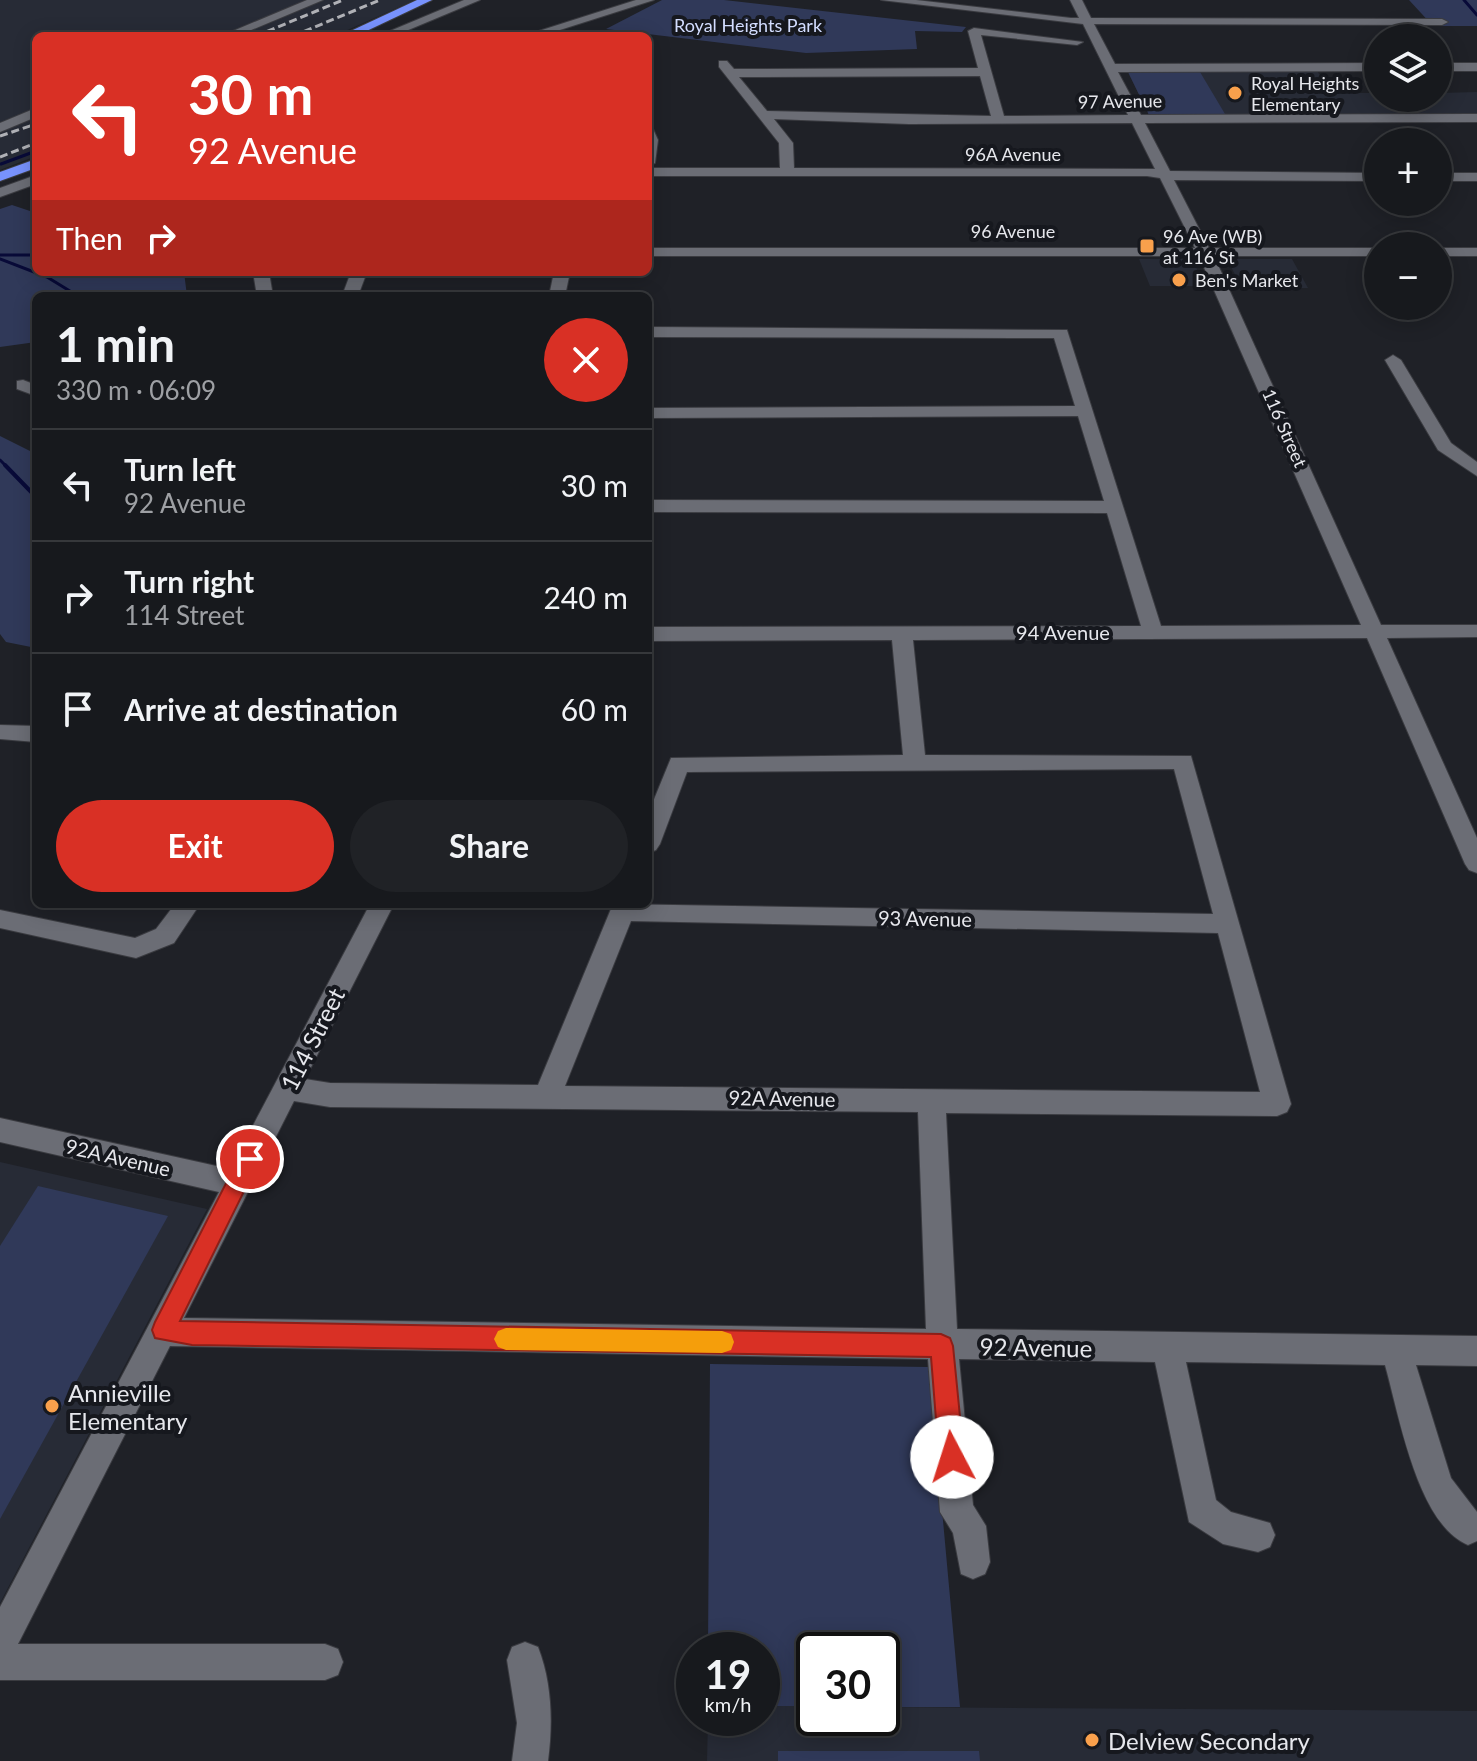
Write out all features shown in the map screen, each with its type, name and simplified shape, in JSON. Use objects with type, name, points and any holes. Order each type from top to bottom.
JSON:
[{"type":"highway","points":[[355,32],[426,0]]},
{"type":"highway","points":[[370,32],[440,0]]},
{"type":"highway","points":[[0,179],[32,167]]},
{"type":"street","points":[[237,32],[317,0]]},
{"type":"street","points":[[394,32],[474,0]]},
{"type":"street","points":[[543,32],[648,0]]},
{"type":"street","points":[[887,0],[1088,21],[1442,22]]},
{"type":"street","name":"116 Street","points":[[1076,0],[1204,251],[1477,864]]},
{"type":"street","points":[[999,120],[983,72],[974,31],[1077,42]]},
{"type":"street","points":[[721,61],[786,143],[787,171]]},
{"type":"street","points":[[1112,68],[1364,67]]},
{"type":"street","points":[[1452,67],[1477,67]]},
{"type":"street","points":[[730,73],[983,72]]},
{"type":"street","points":[[0,106],[32,114]]},
{"type":"street","points":[[0,128],[32,114]]},
{"type":"street","name":"97 Avenue","points":[[763,115],[999,120],[1477,118]]},
{"type":"street","name":"96A Avenue","points":[[652,172],[1147,172],[1167,175],[1364,177]]},
{"type":"street","points":[[1452,177],[1477,177]]},
{"type":"street","points":[[0,193],[32,181]]},
{"type":"street","name":"96 Avenue","points":[[652,252],[1364,252]]},
{"type":"street","points":[[1452,252],[1477,252]]},
{"type":"street","points":[[652,332],[1061,333],[1153,632]]},
{"type":"street","points":[[1393,360],[1444,446],[1473,466]]},
{"type":"street","points":[[652,413],[1086,411]]},
{"type":"street","points":[[652,506],[1114,507]]},
{"type":"street","name":"94 Avenue","points":[[652,634],[1477,631]]},
{"type":"street","points":[[902,633],[915,762]]},
{"type":"street","points":[[0,732],[32,734]]},
{"type":"street","points":[[652,834],[679,764],[1183,761],[1228,924]]},
{"type":"street","points":[[0,919],[136,948],[165,936],[185,908]]},
{"type":"street","name":"114 Street","points":[[0,1643],[380,908]]},
{"type":"street","points":[[548,1095],[624,908]]},
{"type":"street","name":"93 Avenue","points":[[624,908],[1228,924]]},
{"type":"street","name":"92A Avenue","points":[[288,1088],[330,1095],[1277,1104],[1228,924]]},
{"type":"street","points":[[932,1100],[933,1236],[941,1346],[957,1512],[969,1526],[973,1562]]},
{"type":"street","name":"92A Avenue","points":[[0,1130],[237,1183]]},
{"type":"street","name":"92 Avenue","points":[[163,1330],[192,1334],[941,1346],[1477,1351]]},
{"type":"street","points":[[1168,1349],[1201,1510],[1223,1527],[1258,1535]]},
{"type":"street","points":[[1396,1349],[1437,1487],[1468,1528]]},
{"type":"street","points":[[525,1660],[535,1723],[530,1761]]},
{"type":"street","points":[[0,1662],[325,1662]]},
{"type":"shaded area","points":[[0,0],[415,0],[343,32],[32,32],[32,158],[0,170]]},
{"type":"shaded area","name":"Royal Heights Elementary","points":[[1317,71],[1333,93],[1364,93],[1364,112],[1452,112],[1452,93],[1477,92],[1477,113],[1149,115],[1128,72]]},
{"type":"shaded area","points":[[1139,259],[1192,259],[1205,286],[1150,286]]},
{"type":"shaded area","points":[[1292,259],[1308,288],[1242,288],[1228,261]]},
{"type":"shaded area","name":"Annieville Elementary","points":[[0,1162],[207,1209],[0,1603]]},
{"type":"shaded area","name":"Delview Secondary","points":[[780,1706],[796,1706],[796,1736],[900,1736],[900,1707],[1477,1711],[1477,1761],[707,1761],[708,1736],[780,1736]]},
{"type":"green space","name":"Royal Heights Park","points":[[662,0],[724,0],[966,27],[962,32],[915,31],[917,49],[806,53],[652,35],[652,32],[606,29]]},
{"type":"green space","points":[[1409,0],[1477,0],[1477,26],[1431,24]]},
{"type":"green space","points":[[1128,72],[1200,72],[1225,114],[1149,115]]},
{"type":"green space","points":[[12,205],[32,212],[32,276],[184,276],[186,292],[32,292],[32,343],[0,347],[0,209]]},
{"type":"green space","points":[[0,436],[32,452],[32,647],[6,642],[0,634]]},
{"type":"green space","name":"Annieville Elementary","points":[[38,1186],[168,1216],[0,1519],[0,1246]]},
{"type":"green space","points":[[710,1364],[929,1367],[960,1707],[900,1707],[900,1632],[796,1632],[796,1706],[780,1706],[780,1632],[708,1632]]},
{"type":"green space","points":[[778,1751],[979,1751],[980,1761],[778,1761]]},
{"type":"waterway","points":[[1464,0],[1477,15]]},
{"type":"waterway","points":[[1,164],[32,152]]},
{"type":"waterway","points":[[0,255],[32,255]]},
{"type":"waterway","points":[[0,259],[32,271]]},
{"type":"waterway","points":[[44,276],[71,292]]},
{"type":"waterway","points":[[0,460],[5,465]]},
{"type":"waterway","points":[[5,465],[32,493]]},
{"type":"railway","points":[[266,32],[343,0]]},
{"type":"railway","points":[[303,32],[380,0]]},
{"type":"railway","points":[[0,136],[32,125]]},
{"type":"railway","points":[[0,157],[32,145]]},
{"type":"slow traffic","points":[[506,1339],[722,1342]]},
{"type":"place","name":"Royal Heights Elementary","points":[[1235,93]]},
{"type":"place","name":"96 Ave (WB) at 116 St","points":[[1147,246]]},
{"type":"place","name":"Ben's Market","points":[[1179,280]]},
{"type":"place","name":"Annieville Elementary","points":[[52,1406]]},
{"type":"place","name":"Delview Secondary","points":[[1092,1740]]},
{"type":"route","points":[[250,1159],[163,1330],[192,1334],[941,1346],[952,1457]]}]
